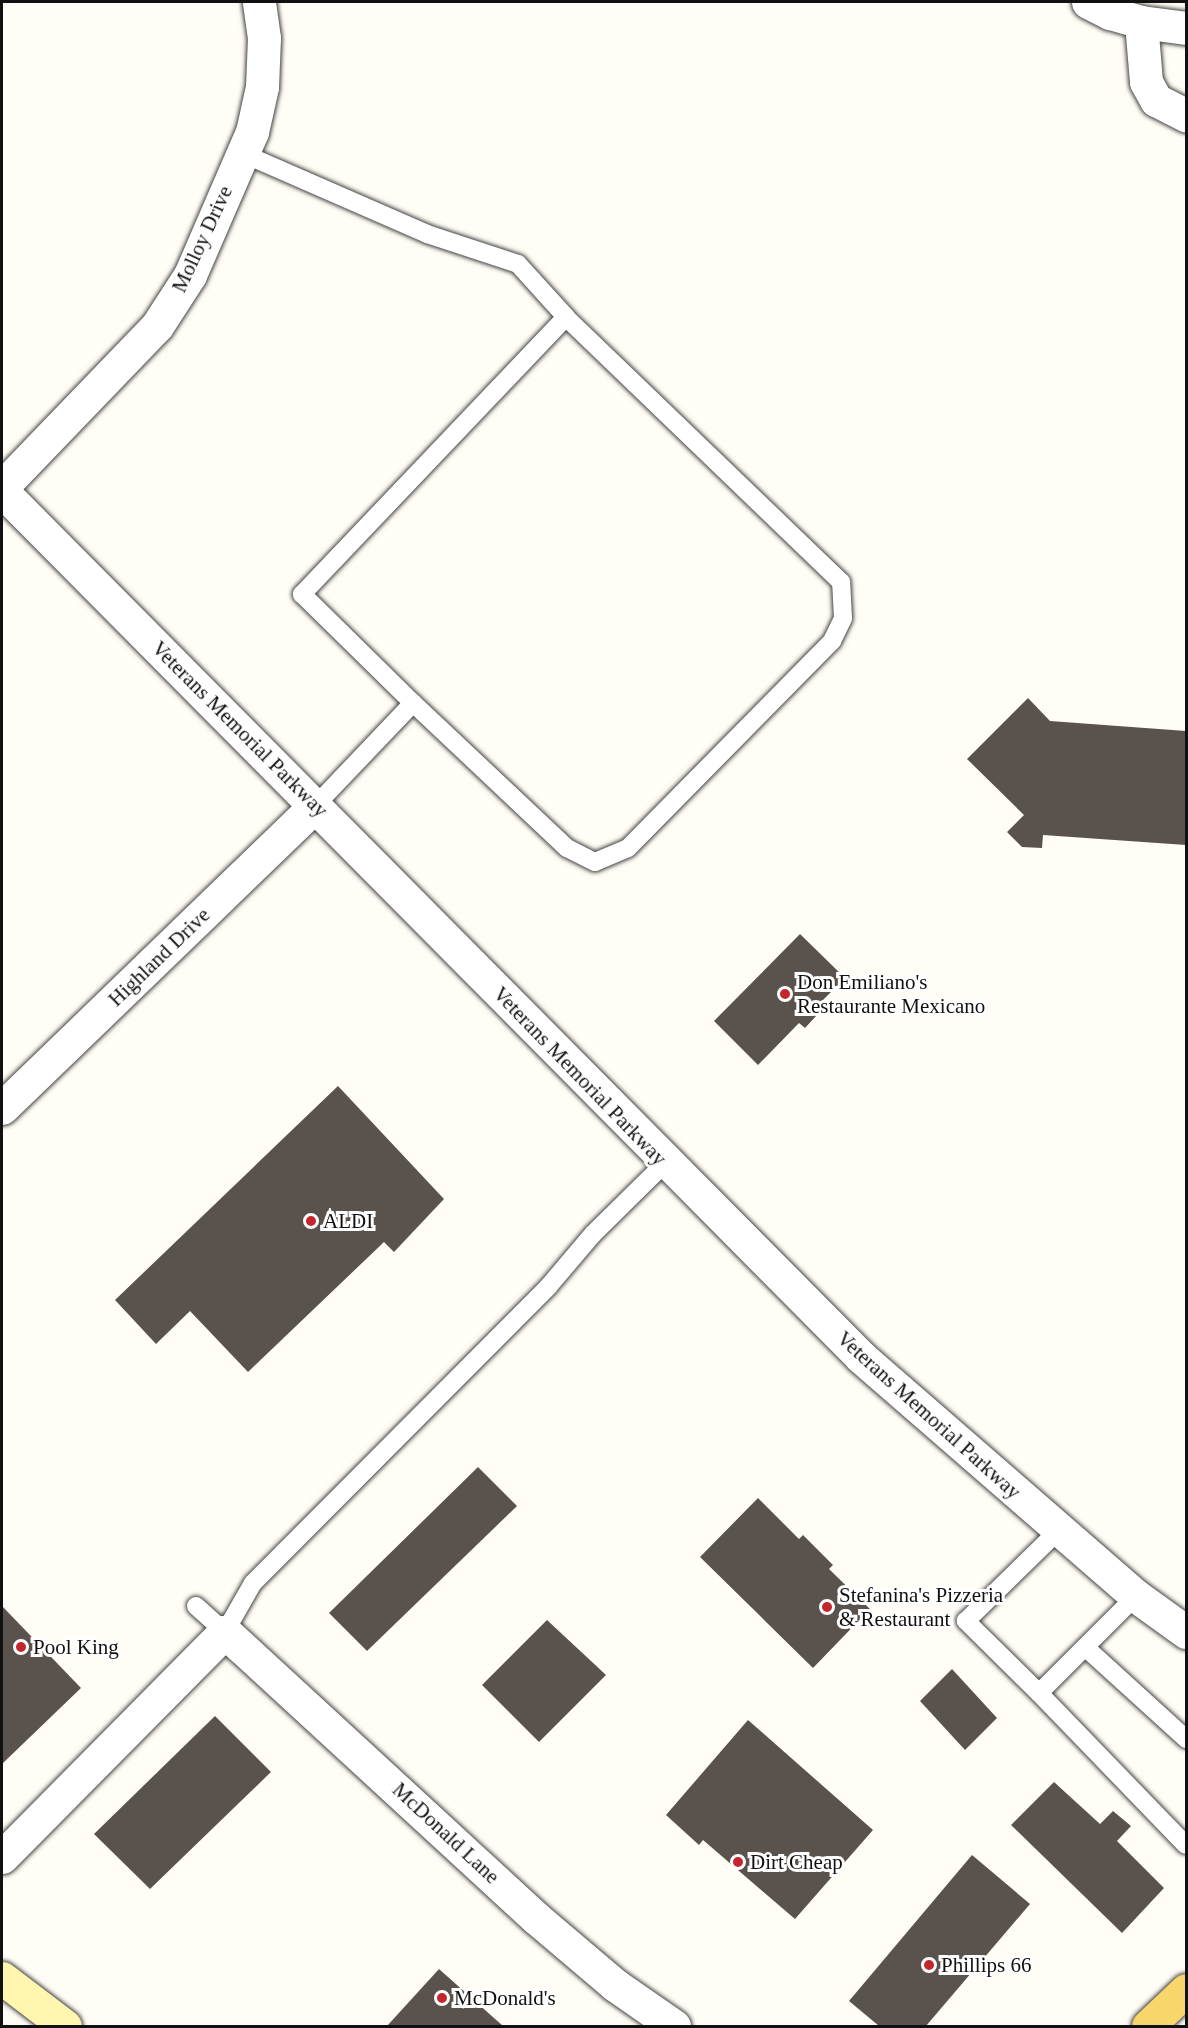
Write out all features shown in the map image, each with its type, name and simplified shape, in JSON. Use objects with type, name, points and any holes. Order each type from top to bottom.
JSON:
[{"type":"main road","points":[[2,1978],[65,2026]]},
{"type":"main road","points":[[1148,2026],[1186,1990]]},
{"type":"street","name":"Molloy Drive","points":[[2,489],[157,326],[190,275],[252,132],[262,87],[264,38],[260,2]]},
{"type":"street","points":[[1088,2],[1141,22],[1186,28]]},
{"type":"street","points":[[1141,22],[1146,82],[1156,100],[1186,115]]},
{"type":"street","name":"Veterans Memorial Parkway","points":[[2,489],[316,805],[665,1163],[861,1357],[1136,1596],[1186,1632]]},
{"type":"street","name":"Highland Drive","points":[[2,1108],[316,805]]},
{"type":"street","points":[[2,1857],[225,1632]]},
{"type":"street","name":"McDonald Lane","points":[[225,1632],[536,1918],[615,1985],[674,2026]]},
{"type":"lane","points":[[242,153],[427,234],[518,264],[566,317],[841,582],[843,618],[832,641],[628,848],[595,862],[567,848],[413,703],[302,594],[566,317]]},
{"type":"lane","points":[[316,805],[413,703]]},
{"type":"lane","points":[[225,1632],[253,1583],[548,1287],[593,1234],[665,1163]]},
{"type":"lane","points":[[1059,1530],[966,1621],[1039,1693],[1095,1739],[1152,1798],[1184,1839]]},
{"type":"lane","points":[[1039,1693],[1136,1596]]},
{"type":"lane","name":"McDonald Lane","points":[[196,1606],[225,1632]]},
{"type":"lane","points":[[1085,1647],[1133,1699],[1167,1731],[1186,1739]]},
{"type":"building","points":[[1028,698],[1050,721],[1186,731],[1186,845],[1043,835],[1042,848],[1022,847],[1007,832],[1024,815],[967,759]]},
{"type":"building","name":"Don Emiliano's Restaurante Mexicano","points":[[800,934],[845,978],[812,1011],[817,1015],[805,1028],[799,1023],[758,1065],[714,1021]]},
{"type":"building","name":"ALDI","points":[[338,1086],[444,1199],[394,1252],[384,1242],[248,1372],[190,1311],[156,1344],[115,1300]]},
{"type":"building","points":[[478,1467],[517,1506],[367,1651],[329,1613]]},
{"type":"building","points":[[758,1498],[799,1539],[803,1535],[833,1565],[829,1569],[870,1609],[813,1668],[700,1557]]},
{"type":"building","name":"Pool King","points":[[2,1606],[81,1688],[2,1764]]},
{"type":"building","points":[[547,1620],[606,1675],[539,1742],[482,1685]]},
{"type":"building","points":[[952,1669],[997,1718],[965,1750],[920,1701]]},
{"type":"building","points":[[215,1716],[271,1772],[150,1889],[94,1834]]},
{"type":"building","points":[[748,1720],[873,1830],[795,1919],[703,1840],[699,1845],[666,1815]]},
{"type":"building","points":[[1054,1782],[1100,1824],[1113,1811],[1131,1826],[1117,1841],[1164,1888],[1122,1933],[1011,1825]]},
{"type":"building","name":"Phillips 66","points":[[972,1855],[1030,1904],[926,2026],[879,2026],[849,2001]]},
{"type":"building","name":"McDonald's","points":[[439,1969],[503,2026],[387,2026]]},
{"type":"place","name":"Don Emiliano's Restaurante Mexicano","points":[[785,994]]},
{"type":"place","name":"ALDI","points":[[311,1221]]},
{"type":"place","name":"Stefanina's Pizzeria & Restaurant","points":[[827,1607]]},
{"type":"place","name":"Pool King","points":[[21,1647]]},
{"type":"place","name":"Dirt Cheap","points":[[738,1862]]},
{"type":"place","name":"Phillips 66","points":[[929,1965]]},
{"type":"place","name":"McDonald's","points":[[442,1998]]}]
